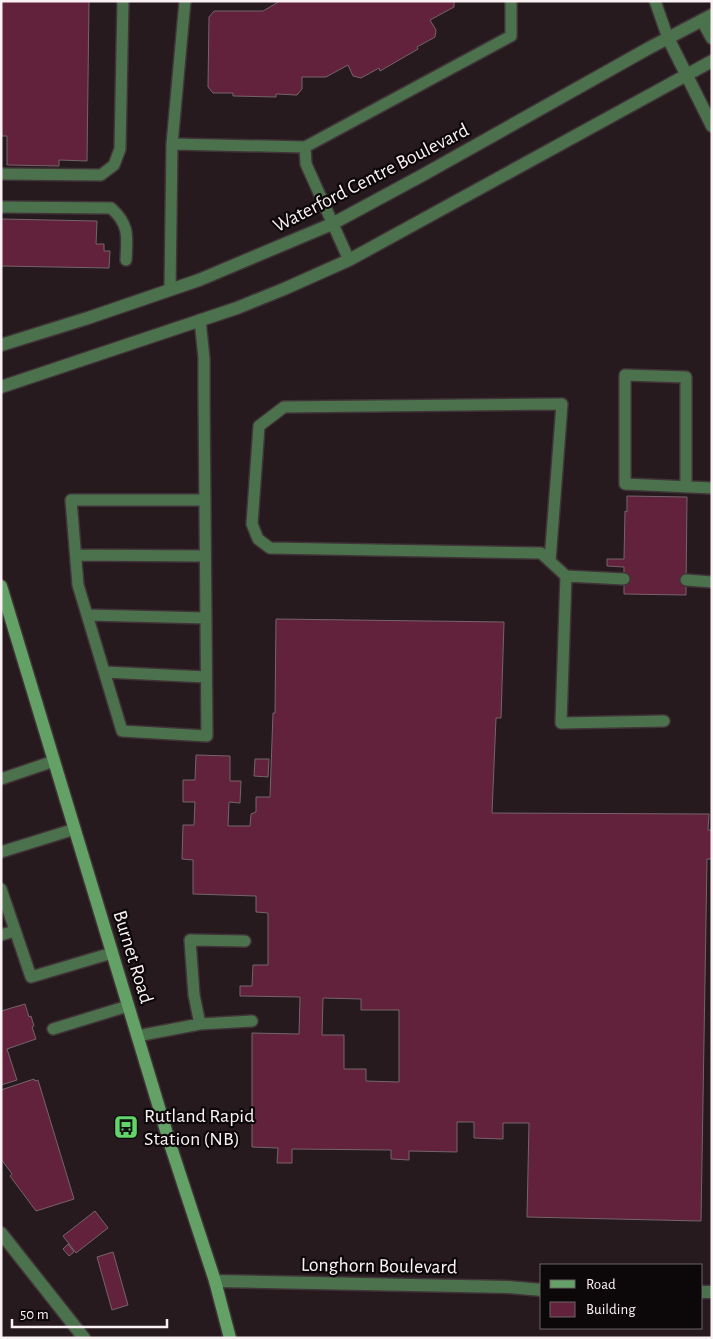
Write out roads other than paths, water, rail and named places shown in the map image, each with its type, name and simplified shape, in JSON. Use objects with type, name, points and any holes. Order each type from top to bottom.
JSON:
[{"type":"main road","name":"Burnet Road","points":[[1,586],[171,1147],[215,1281],[230,1338]]},
{"type":"street","name":"Waterford Centre Boulevard","points":[[1,345],[199,280],[332,224],[707,17]]},
{"type":"street","points":[[707,17],[712,38]]},
{"type":"street","points":[[668,38],[712,126]]},
{"type":"street","points":[[1,388],[284,290],[349,260],[712,61]]},
{"type":"street","points":[[1,1233],[84,1338]]},
{"type":"street","name":"Longhorn Boulevard","points":[[215,1281],[508,1287],[540,1290]]},
{"type":"lane","points":[[1,174],[101,175],[114,165],[120,149],[123,1]]},
{"type":"lane","points":[[170,290],[172,144],[185,1]]},
{"type":"lane","points":[[172,144],[304,147],[511,36],[511,1]]},
{"type":"lane","points":[[655,1],[668,38]]},
{"type":"lane","points":[[304,147],[306,164],[349,260]]},
{"type":"lane","points":[[1,207],[111,208],[122,217],[128,233],[126,260]]},
{"type":"lane","points":[[200,320],[204,367],[207,736],[122,731],[78,585],[71,500],[204,500]]},
{"type":"lane","points":[[686,487],[686,376],[624,375],[625,484],[686,487],[712,488]]},
{"type":"lane","points":[[550,561],[562,404],[284,407],[259,426],[252,524],[258,539],[270,548],[541,554],[566,576],[624,580]]},
{"type":"lane","points":[[76,555],[205,556]]},
{"type":"lane","points":[[566,576],[561,723],[664,721]]},
{"type":"lane","points":[[686,580],[712,582]]},
{"type":"lane","points":[[87,614],[206,618]]},
{"type":"lane","points":[[105,672],[206,677]]},
{"type":"lane","points":[[1,779],[54,761]]},
{"type":"lane","points":[[1,852],[75,829]]},
{"type":"lane","points":[[1,889],[30,977],[112,954]]},
{"type":"lane","points":[[1,935],[15,931]]},
{"type":"lane","points":[[200,1024],[194,995],[190,940],[245,941]]},
{"type":"lane","points":[[53,1030],[128,1006]]},
{"type":"lane","points":[[138,1036],[200,1024],[252,1021]]},
{"type":"place","name":"Rutland Rapid Station (NB)","points":[[126,1127]]}]
